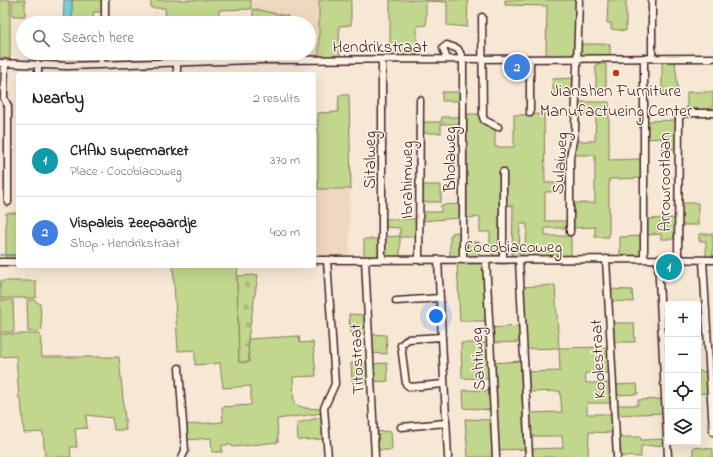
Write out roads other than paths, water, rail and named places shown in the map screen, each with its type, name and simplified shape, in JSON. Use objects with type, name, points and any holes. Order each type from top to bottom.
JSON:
[{"type":"street","points":[[105,0],[105,16]]},
{"type":"street","name":"Sulaiweg","points":[[570,232],[570,157],[575,130],[579,0]]},
{"type":"street","points":[[652,0],[652,58]]},
{"type":"street","points":[[482,17],[483,118],[498,127]]},
{"type":"street","points":[[447,59],[443,48],[447,45],[458,49],[463,59]]},
{"type":"street","name":"Hendrikstraat","points":[[2,63],[101,65],[482,58],[713,58]]},
{"type":"street","points":[[530,58],[530,113]]},
{"type":"street","points":[[644,58],[644,259]]},
{"type":"street","name":"Bholaweg","points":[[463,59],[463,260]]},
{"type":"street","points":[[101,60],[101,65]]},
{"type":"street","name":"Sitalweg","points":[[382,60],[382,260]]},
{"type":"street","points":[[2,63],[4,98],[8,106],[8,202]]},
{"type":"street","points":[[177,63],[177,72]]},
{"type":"street","points":[[38,64],[38,72]]},
{"type":"street","name":"Ibrahimweg","points":[[419,260],[420,100]]},
{"type":"street","name":"Arrowrootlaan","points":[[678,259],[679,117],[684,113],[713,113]]},
{"type":"street","points":[[502,260],[503,172]]},
{"type":"street","name":"Koolestraat","points":[[606,259],[617,457]]},
{"type":"street","points":[[658,259],[668,457]]},
{"type":"street","name":"Cocobiacoweg","points":[[316,260],[713,260]]},
{"type":"street","points":[[327,260],[335,384],[324,408],[328,457]]},
{"type":"street","name":"Titostraat","points":[[365,260],[375,457]]},
{"type":"street","points":[[438,260],[448,457]]},
{"type":"street","name":"Sahtiweg","points":[[486,260],[496,457]]},
{"type":"street","points":[[519,260],[528,457]]},
{"type":"street","points":[[703,260],[713,432]]},
{"type":"street","points":[[0,262],[16,262]]},
{"type":"street","points":[[396,301],[440,298]]},
{"type":"street","points":[[442,337],[408,339],[401,345],[406,384],[410,387],[444,384]]},
{"type":"street","points":[[179,368],[185,451],[182,457]]},
{"type":"street","points":[[401,427],[446,423]]},
{"type":"water","points":[[64,0],[72,0],[72,16],[63,16]]},
{"type":"waterway","points":[[0,255],[16,255]]},
{"type":"waterway","points":[[521,372],[525,457]]},
{"type":"waterway","points":[[528,372],[532,457]]},
{"type":"place","name":"Vispaleis Zeepaardje","points":[[517,67]]},
{"type":"place","name":"Jianshen Furniture Manufactueing Center","points":[[616,73]]},
{"type":"place","name":"CHAN supermarket","points":[[669,267]]}]
